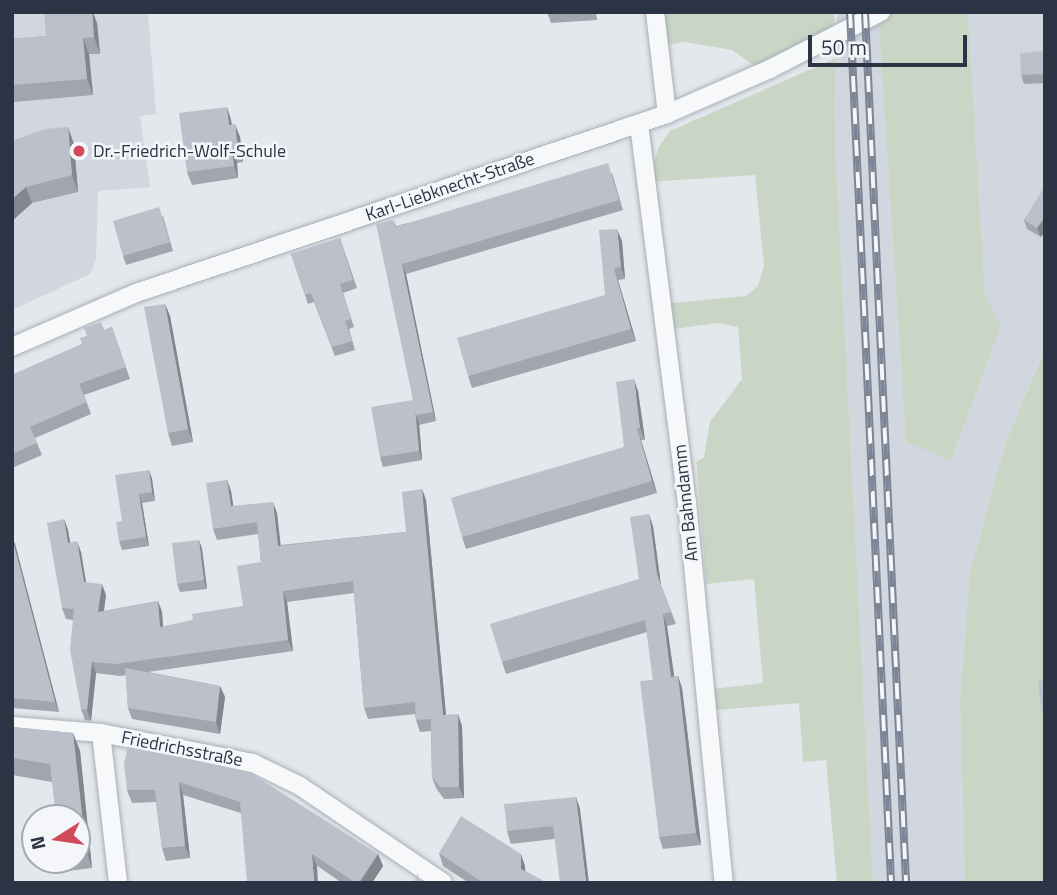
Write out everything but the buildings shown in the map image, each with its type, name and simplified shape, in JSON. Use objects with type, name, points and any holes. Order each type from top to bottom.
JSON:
[{"type":"street","points":[[655,12],[667,114]]},
{"type":"street","name":"Karl-Liebknecht-Straße","points":[[12,347],[136,293],[667,114],[770,69],[881,12]]},
{"type":"street","name":"Am Bahndamm","points":[[639,124],[686,491],[724,883]]},
{"type":"street","name":"Friedrichsstraße","points":[[12,726],[101,733],[237,757],[277,772],[443,883]]},
{"type":"street","points":[[101,733],[118,883]]},
{"type":"shaded area","name":"Dr.-Friedrich-Wolf-Schule","points":[[12,12],[148,12],[156,114],[140,116],[150,187],[98,191],[96,260],[90,274],[12,310]]},
{"type":"shaded area","points":[[837,12],[878,12],[906,442],[951,461],[1001,326],[985,296],[968,12],[1045,12],[1045,347],[1005,444],[970,572],[960,699],[965,883],[873,883],[835,144]]},
{"type":"green space","points":[[647,12],[834,12],[835,30],[760,70],[732,50],[685,42],[650,48]]},
{"type":"green space","points":[[878,12],[968,12],[985,295],[1001,326],[951,461],[906,442]]},
{"type":"green space","points":[[836,58],[835,144],[873,883],[837,883],[826,760],[803,762],[799,703],[706,711],[704,690],[763,683],[754,579],[706,584],[696,462],[704,457],[710,422],[742,379],[738,327],[718,323],[666,330],[663,304],[746,296],[758,286],[764,266],[755,175],[648,182],[659,147],[670,131]]},
{"type":"green space","points":[[1045,348],[1045,883],[965,883],[960,699],[970,572],[1005,444]]},
{"type":"railway","points":[[850,12],[891,883]]},
{"type":"railway","points":[[865,12],[906,883]]},
{"type":"place","name":"Dr.-Friedrich-Wolf-Schule","points":[[79,151]]}]
